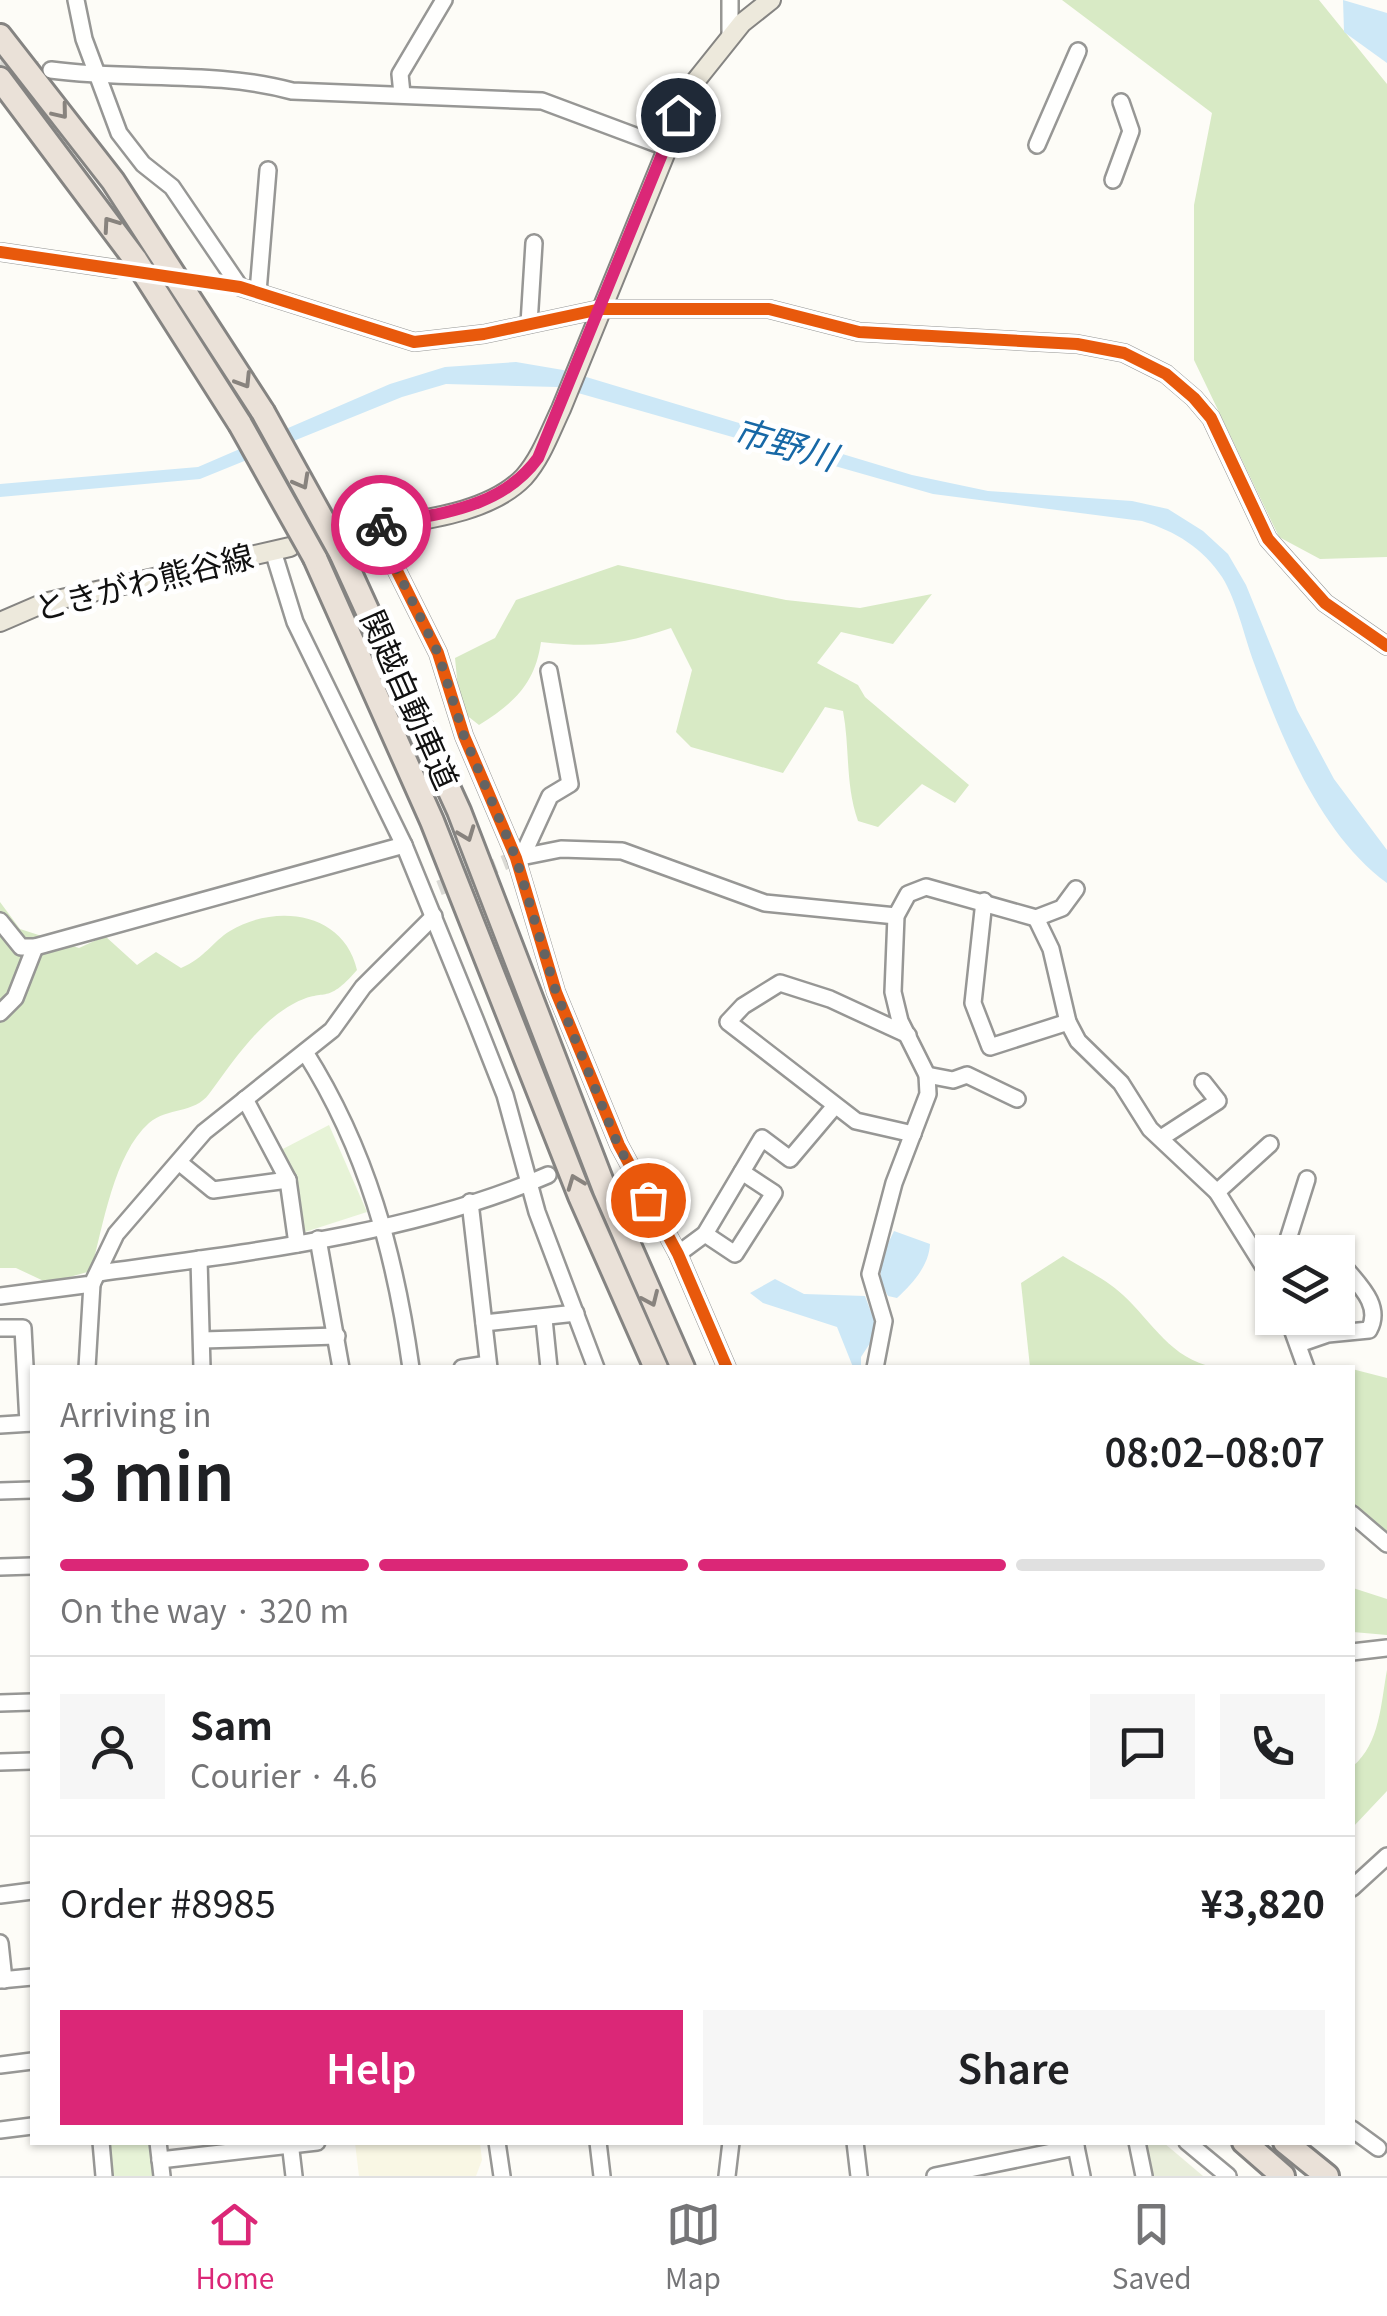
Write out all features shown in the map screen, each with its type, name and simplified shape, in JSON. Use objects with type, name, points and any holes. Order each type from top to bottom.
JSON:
[{"type":"highway","name":"関越自動車道","points":[[0,36],[113,181],[345,543],[459,812],[604,1190],[681,1365]]},
{"type":"highway","name":"関越自動車道","points":[[0,79],[135,259],[240,424],[315,558],[425,804],[580,1196],[655,1365]]},
{"type":"highway","points":[[1247,2145],[1283,2176]]},
{"type":"highway","points":[[1289,2145],[1326,2176]]},
{"type":"main road","points":[[345,543],[375,526],[474,506],[523,478],[542,452],[694,82],[730,37],[771,0]]},
{"type":"main road","name":"ときがわ熊谷線","points":[[0,622],[44,603],[281,549]]},
{"type":"street","points":[[76,0],[119,133],[142,164],[172,186],[240,287],[414,342],[444,341],[601,309],[769,308],[873,334],[1077,344],[1124,353],[1166,374],[1194,398],[1211,418],[1268,539],[1325,603],[1387,646]]},
{"type":"street","points":[[402,94],[400,74],[444,0]]},
{"type":"street","points":[[730,0],[730,37]]},
{"type":"street","points":[[1037,146],[1078,52]]},
{"type":"street","points":[[51,70],[98,76],[258,82],[292,91],[556,103],[665,148]]},
{"type":"street","points":[[1112,180],[1131,131],[1122,102]]},
{"type":"street","points":[[258,292],[268,170]]},
{"type":"street","points":[[529,324],[534,243]]},
{"type":"street","points":[[0,252],[117,269]]},
{"type":"street","points":[[375,526],[438,653],[464,736],[519,858],[556,992],[613,1148],[678,1254],[726,1365]]},
{"type":"street","points":[[281,549],[295,622],[404,845],[432,892],[434,916],[505,1095],[530,1183],[595,1365]]},
{"type":"street","points":[[519,858],[550,796],[570,784],[549,671]]},
{"type":"street","points":[[0,921],[20,946],[34,946],[404,845]]},
{"type":"street","points":[[519,858],[560,850],[622,851],[766,903],[896,916]]},
{"type":"street","points":[[876,1365],[884,1320],[870,1274],[928,1094],[927,1074],[892,992],[896,916],[908,894],[926,887],[1036,918],[1062,908],[1076,890]]},
{"type":"street","points":[[984,901],[973,1003],[990,1048],[1068,1022]]},
{"type":"street","points":[[87,1365],[96,1278],[116,1234],[204,1132],[332,1030],[363,987],[434,916]]},
{"type":"street","points":[[1036,918],[1051,949],[1068,1022],[1078,1041],[1121,1083],[1161,1138],[1217,1192],[1255,1253]]},
{"type":"street","points":[[0,1013],[15,998],[34,946]]},
{"type":"street","points":[[908,1035],[830,999],[780,983],[743,1006],[728,1022],[856,1121],[913,1134]]},
{"type":"street","points":[[304,1052],[345,1125],[385,1224],[410,1365]]},
{"type":"street","points":[[927,1074],[954,1080],[967,1075],[1017,1099]]},
{"type":"street","points":[[1161,1138],[1218,1101],[1203,1082]]},
{"type":"street","points":[[245,1099],[288,1180],[296,1244]]},
{"type":"street","points":[[678,1254],[705,1234],[762,1138],[790,1159],[834,1107]]},
{"type":"street","points":[[1217,1192],[1270,1144]]},
{"type":"street","points":[[180,1163],[213,1190],[288,1180]]},
{"type":"street","points":[[705,1234],[736,1254],[774,1193],[742,1172]]},
{"type":"street","points":[[0,1296],[296,1244],[470,1202],[548,1175]]},
{"type":"street","points":[[1289,1235],[1307,1179]]},
{"type":"street","points":[[470,1202],[489,1365]]},
{"type":"street","points":[[318,1239],[341,1365]]},
{"type":"street","points":[[199,1259],[202,1365]]},
{"type":"street","points":[[1355,1282],[1375,1308],[1375,1319],[1369,1330],[1355,1331]]},
{"type":"street","points":[[484,1323],[576,1313]]},
{"type":"street","points":[[544,1319],[549,1365]]},
{"type":"street","points":[[0,1328],[23,1328],[30,1423],[0,1424]]},
{"type":"street","points":[[1295,1335],[1305,1365]]},
{"type":"street","points":[[1299,1344],[1325,1335]]},
{"type":"street","points":[[202,1340],[337,1336]]},
{"type":"street","points":[[0,1492],[30,1490]]},
{"type":"street","points":[[1355,1517],[1387,1544]]},
{"type":"street","points":[[0,1567],[30,1566]]},
{"type":"street","points":[[1355,1652],[1387,1648]]},
{"type":"street","points":[[0,1703],[30,1702]]},
{"type":"street","points":[[0,1762],[30,1761]]},
{"type":"street","points":[[1355,1885],[1387,1856]]},
{"type":"street","points":[[0,1895],[30,1891]]},
{"type":"street","points":[[0,1943],[2,1980],[30,1976]]},
{"type":"street","points":[[0,2065],[30,2061]]},
{"type":"street","points":[[0,2130],[30,2126]]},
{"type":"street","points":[[1355,2131],[1378,2148]]},
{"type":"street","points":[[101,2145],[104,2176]]},
{"type":"street","points":[[161,2168],[226,2148],[274,2145]]},
{"type":"street","points":[[290,2145],[294,2176]]},
{"type":"street","points":[[497,2145],[501,2174]]},
{"type":"street","points":[[598,2145],[602,2176]]},
{"type":"street","points":[[727,2176],[731,2145]]},
{"type":"street","points":[[855,2145],[858,2176]]},
{"type":"street","points":[[935,2176],[1075,2145],[1082,2176]]},
{"type":"street","points":[[1138,2145],[1144,2176]]},
{"type":"street","points":[[1191,2145],[1228,2176]]},
{"type":"shaded area","points":[[355,2145],[480,2145],[482,2160],[476,2176],[359,2176]]},
{"type":"green space","points":[[1062,0],[1319,0],[1387,84],[1387,557],[1320,559],[1279,537],[1194,360],[1194,205],[1212,113]]},
{"type":"green space","points":[[618,565],[786,600],[860,608],[932,594],[893,644],[841,632],[817,663],[858,685],[865,697],[969,785],[955,803],[922,784],[878,827],[858,821],[851,793],[843,711],[825,707],[783,773],[691,747],[676,732],[692,670],[671,628],[607,644],[541,642],[528,681],[503,709],[479,725],[460,710],[455,658],[495,638],[516,600]]},
{"type":"green space","points":[[0,902],[20,929],[79,948],[105,936],[137,965],[156,952],[181,968],[248,922],[267,917],[306,918],[338,936],[350,951],[357,970],[338,988],[293,1004],[268,1022],[203,1100],[149,1123],[137,1136],[118,1172],[91,1271],[48,1283],[16,1268],[0,1268]]},
{"type":"green space","points":[[329,1125],[367,1212],[305,1232],[279,1151]]},
{"type":"green space","points":[[1063,1256],[1116,1289],[1174,1348],[1206,1365],[1030,1365],[1021,1283]]},
{"type":"green space","points":[[1355,1370],[1387,1378],[1387,1533],[1355,1527]]},
{"type":"green space","points":[[1355,1589],[1387,1599],[1387,1635],[1355,1632]]},
{"type":"green space","points":[[1387,1670],[1387,1791],[1355,1825],[1355,1764],[1369,1746],[1381,1709]]},
{"type":"green space","points":[[101,2145],[158,2145],[162,2176],[104,2176]]},
{"type":"green space","points":[[1144,2145],[1166,2145],[1203,2176],[1151,2176]]},
{"type":"water","points":[[1343,0],[1387,13],[1387,63],[1344,32]]},
{"type":"water","name":"市野川","points":[[516,362],[563,370],[912,475],[988,491],[1132,501],[1168,509],[1203,531],[1228,554],[1246,585],[1297,710],[1334,779],[1387,850],[1387,883],[1342,839],[1306,783],[1277,723],[1222,577],[1187,542],[1142,521],[933,494],[557,387],[446,384],[402,397],[200,479],[0,497],[0,484],[198,467],[390,384],[445,367]]},
{"type":"water","points":[[894,1231],[930,1244],[923,1267],[897,1298],[888,1296],[881,1279],[883,1256]]},
{"type":"water","points":[[775,1279],[804,1294],[865,1296],[878,1331],[861,1357],[861,1365],[852,1365],[837,1327],[763,1303],[750,1293]]},
{"type":"tunnel","points":[[0,65],[51,70]]},
{"type":"tunnel","points":[[171,277],[240,287]]},
{"type":"tunnel","points":[[439,888],[516,858]]},
{"type":"tunnel","points":[[548,1175],[607,1150]]},
{"type":"cycle path","points":[[0,252],[240,287],[414,342],[484,334],[601,309],[769,309],[859,332],[1077,344],[1124,353],[1166,374],[1194,398],[1211,418],[1268,539],[1325,603],[1387,646]]},
{"type":"cycle path","points":[[375,527],[438,653],[464,736],[516,858],[556,992],[619,1145],[678,1254],[726,1365]]},
{"type":"way so far","points":[[381,525],[375,526],[438,653],[464,736],[516,858],[556,992],[618,1145],[648,1200]]},
{"type":"route","points":[[381,525],[474,506],[523,478],[538,458],[678,115]]}]
